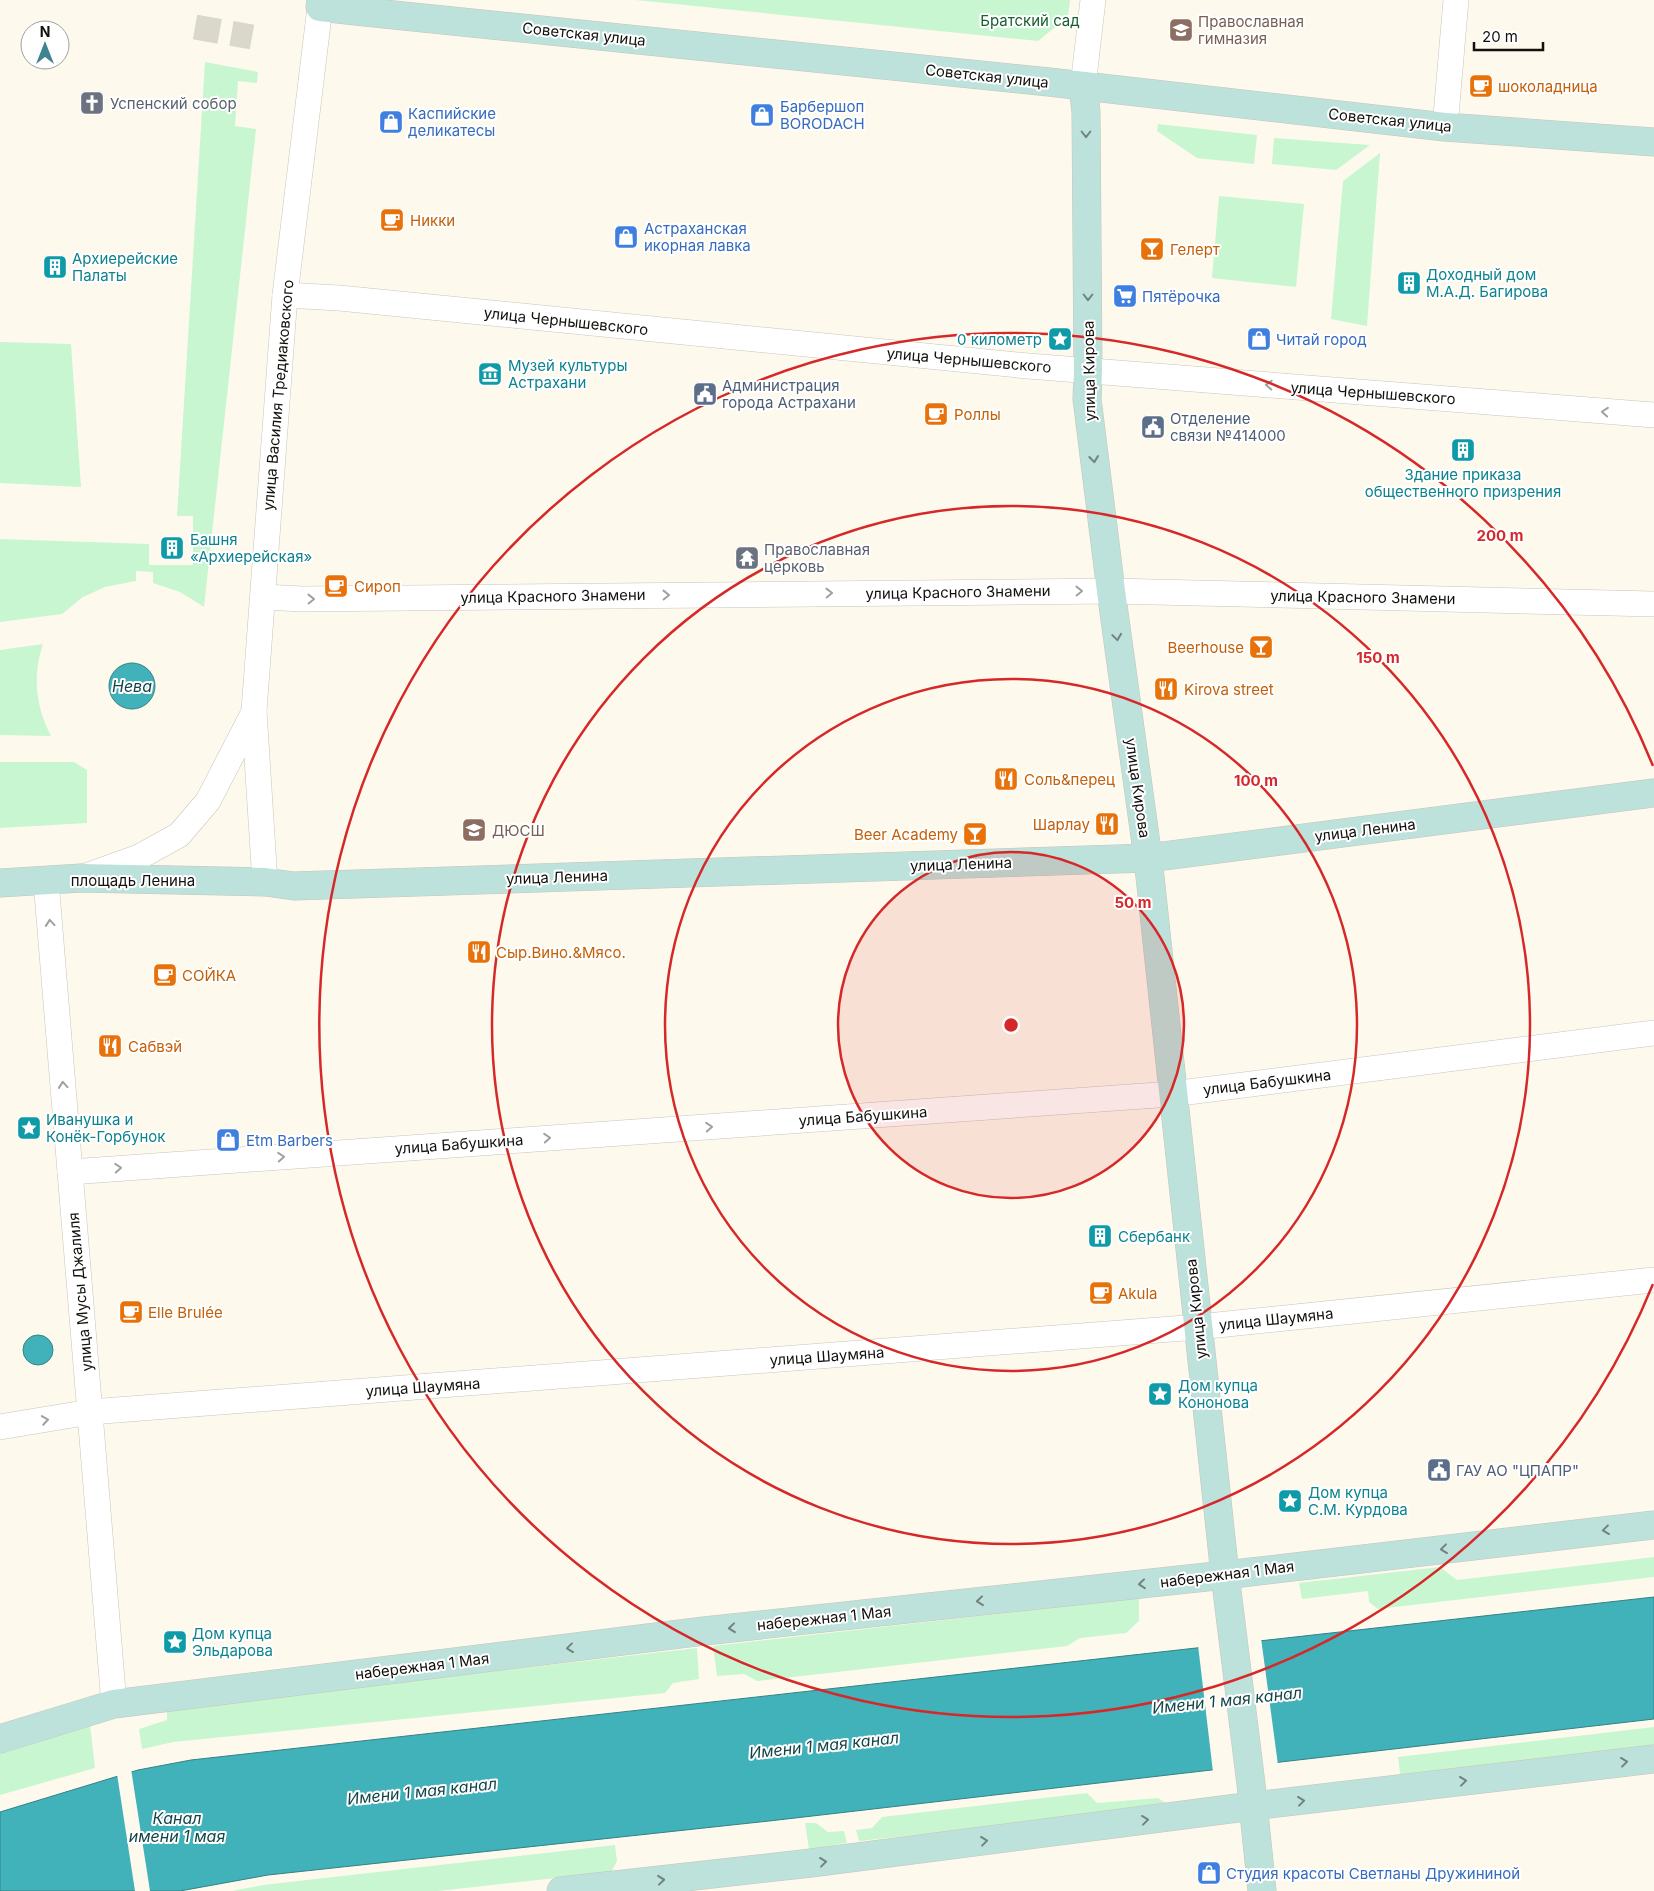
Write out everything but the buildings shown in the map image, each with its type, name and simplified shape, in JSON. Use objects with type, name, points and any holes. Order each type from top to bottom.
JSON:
[{"type":"main road","name":"Советская улица","points":[[321,3],[1445,127],[1654,142]]},
{"type":"main road","name":"улица Кирова","points":[[1083,86],[1086,112],[1087,399],[1111,591],[1148,858],[1230,1622],[1252,1795]]},
{"type":"main road","name":"улица Ленина","points":[[265,882],[304,885],[1148,858],[1654,793]]},
{"type":"main road","name":"площадь Ленина","points":[[0,883],[81,878],[265,882]]},
{"type":"main road","name":"набережная 1 Мая","points":[[0,1739],[114,1704],[694,1632],[1225,1575],[1654,1524]]},
{"type":"main road","points":[[561,1891],[820,1862],[1252,1795],[1654,1758]]},
{"type":"main road","points":[[1252,1795],[1262,1891]]},
{"type":"street","name":"улица Кирова","points":[[1083,86],[1093,0]]},
{"type":"street","points":[[1445,127],[1456,0]]},
{"type":"street","name":"улица Василия Тредиаковского","points":[[265,882],[254,711],[285,295],[321,3]]},
{"type":"street","name":"улица Чернышевского","points":[[285,295],[339,298],[1088,371],[1654,415]]},
{"type":"street","name":"улица Красного Знамени","points":[[263,596],[312,599],[1111,591],[1654,604]]},
{"type":"street","points":[[81,878],[139,857],[179,836],[208,801],[254,711]]},
{"type":"street","name":"улица Мусы Джалиля","points":[[46,880],[114,1704]]},
{"type":"street","name":"улица Бабушкина","points":[[70,1172],[1172,1094],[1654,1033]]},
{"type":"street","name":"улица Шаумяна","points":[[0,1427],[90,1412],[1198,1327],[1654,1280]]},
{"type":"green space","name":"Братский сад","points":[[635,0],[1070,0],[1068,17],[1038,41]]},
{"type":"green space","points":[[205,62],[258,72],[257,83],[238,81],[235,126],[256,129],[204,607],[180,592],[153,583],[153,572],[136,571],[136,581],[105,587],[83,597],[62,614],[0,622],[0,539],[149,544],[149,565],[193,565],[193,516],[177,516]]},
{"type":"green space","points":[[1158,124],[1257,135],[1254,164],[1197,158],[1157,131]]},
{"type":"green space","points":[[1274,138],[1370,145],[1336,170],[1272,164]]},
{"type":"green space","points":[[1380,153],[1367,326],[1331,319],[1343,181]]},
{"type":"green space","points":[[1219,196],[1304,204],[1296,287],[1212,278]]},
{"type":"green space","points":[[0,342],[71,344],[81,487],[0,483]]},
{"type":"green space","points":[[43,644],[38,668],[37,691],[42,714],[51,736],[0,735],[0,650]]},
{"type":"green space","points":[[0,762],[74,762],[87,770],[87,823],[0,828]]},
{"type":"green space","points":[[1654,1557],[1654,1577],[1378,1609],[1369,1602],[1368,1591],[1302,1599],[1299,1583],[1440,1567],[1457,1580]]},
{"type":"green space","points":[[1139,1598],[1139,1621],[1126,1633],[1080,1638],[1067,1646],[757,1681],[744,1674],[717,1676],[713,1646]]},
{"type":"green space","points":[[697,1648],[699,1679],[673,1683],[665,1693],[173,1742],[142,1749],[139,1729],[167,1720],[167,1709]]},
{"type":"green space","points":[[90,1725],[95,1768],[0,1795],[0,1750]]},
{"type":"green space","points":[[1654,1727],[1654,1751],[1401,1781],[1398,1757]]},
{"type":"green space","points":[[1087,1793],[1097,1803],[1158,1798],[1172,1807],[859,1841],[856,1830],[872,1828],[882,1817]]},
{"type":"green space","points":[[805,1823],[816,1823],[828,1832],[844,1831],[847,1843],[809,1849]]},
{"type":"green space","points":[[615,1845],[617,1861],[611,1872],[438,1891],[232,1891],[263,1885]]},
{"type":"water","name":"Нева","points":[[137,663],[141,664],[151,673],[154,677],[154,695],[145,705],[137,709],[127,709],[119,705],[110,695],[109,681],[113,673],[123,664]]},
{"type":"water","points":[[38,1335],[49,1339],[53,1350],[49,1361],[38,1365],[27,1361],[23,1350],[27,1339]]},
{"type":"water","name":"Канал имени 1 мая","points":[[1654,1597],[1654,1719],[769,1821],[268,1875],[180,1891],[0,1891],[0,1812],[138,1770],[191,1760]]},
{"type":"pier","points":[[1261,1638],[1278,1765],[1213,1772],[1198,1645]]},
{"type":"pier","points":[[131,1769],[150,1891],[135,1891],[117,1774]]},
{"type":"tunnel","points":[[195,27],[252,37]]},
{"type":"place","name":"Православная гимназия","points":[[1181,30]]},
{"type":"place","name":"шоколадница","points":[[1481,86]]},
{"type":"place","name":"Успенский собор","points":[[92,103]]},
{"type":"place","name":"Барбершоп BORODACH","points":[[762,115]]},
{"type":"place","name":"Каспийские деликатесы","points":[[391,122]]},
{"type":"place","name":"Никки","points":[[392,220]]},
{"type":"place","name":"Астраханская икорная лавка","points":[[626,237]]},
{"type":"place","name":"Гелерт","points":[[1152,249]]},
{"type":"place","name":"Архиерейские Палаты","points":[[55,267]]},
{"type":"place","name":"Доходный дом М.А.Д. Багирова","points":[[1409,283]]},
{"type":"place","name":"Пятёрочка","points":[[1125,296]]},
{"type":"place","name":"0 километр","points":[[1060,339]]},
{"type":"place","name":"Читай город","points":[[1259,339]]},
{"type":"place","name":"Музей культуры Астрахани","points":[[490,374]]},
{"type":"place","name":"Администрация города Астрахани","points":[[705,394]]},
{"type":"place","name":"Роллы","points":[[936,414]]},
{"type":"place","name":"Отделение связи №414000","points":[[1153,427]]},
{"type":"place","name":"Здание приказа общественного призрения","points":[[1463,450]]},
{"type":"place","name":"Башня «Архиерейская»","points":[[172,548]]},
{"type":"place","name":"Православная церковь","points":[[747,558]]},
{"type":"place","name":"Сироп","points":[[336,586]]},
{"type":"place","name":"Beerhouse","points":[[1261,647]]},
{"type":"place","name":"Kirova street","points":[[1166,689]]},
{"type":"place","name":"Соль&перец","points":[[1006,779]]},
{"type":"place","name":"Шарлау","points":[[1107,824]]},
{"type":"place","name":"ДЮСШ","points":[[474,830]]},
{"type":"place","name":"Beer Academy","points":[[975,834]]},
{"type":"place","name":"Сыр.Вино.&Мясо.","points":[[479,952]]},
{"type":"place","name":"СОЙКА","points":[[165,975]]},
{"type":"place","name":"Сабвэй","points":[[110,1046]]},
{"type":"place","name":"Иванушка и Конёк-Горбунок","points":[[29,1128]]},
{"type":"place","name":"Etm Barbers","points":[[228,1140]]},
{"type":"place","name":"Сбербанк","points":[[1100,1236]]},
{"type":"place","name":"Akula","points":[[1101,1293]]},
{"type":"place","name":"Elle Brulée","points":[[131,1312]]},
{"type":"place","name":"Дом купца Кононова","points":[[1160,1394]]},
{"type":"place","name":"ГАУ АО \"ЦПАПР\"","points":[[1439,1470]]},
{"type":"place","name":"Дом купца С.М. Курдова","points":[[1290,1501]]},
{"type":"place","name":"Дом купца Эльдарова","points":[[175,1642]]},
{"type":"place","name":"Студия красоты Светланы Дружининой","points":[[1209,1873]]},
{"type":"water label","name":"Имени 1 мая канал","points":[[1227,1700]]},
{"type":"water label","name":"Имени 1 мая канал","points":[[824,1745]]},
{"type":"water label","name":"Имени 1 мая канал","points":[[422,1791]]}]
